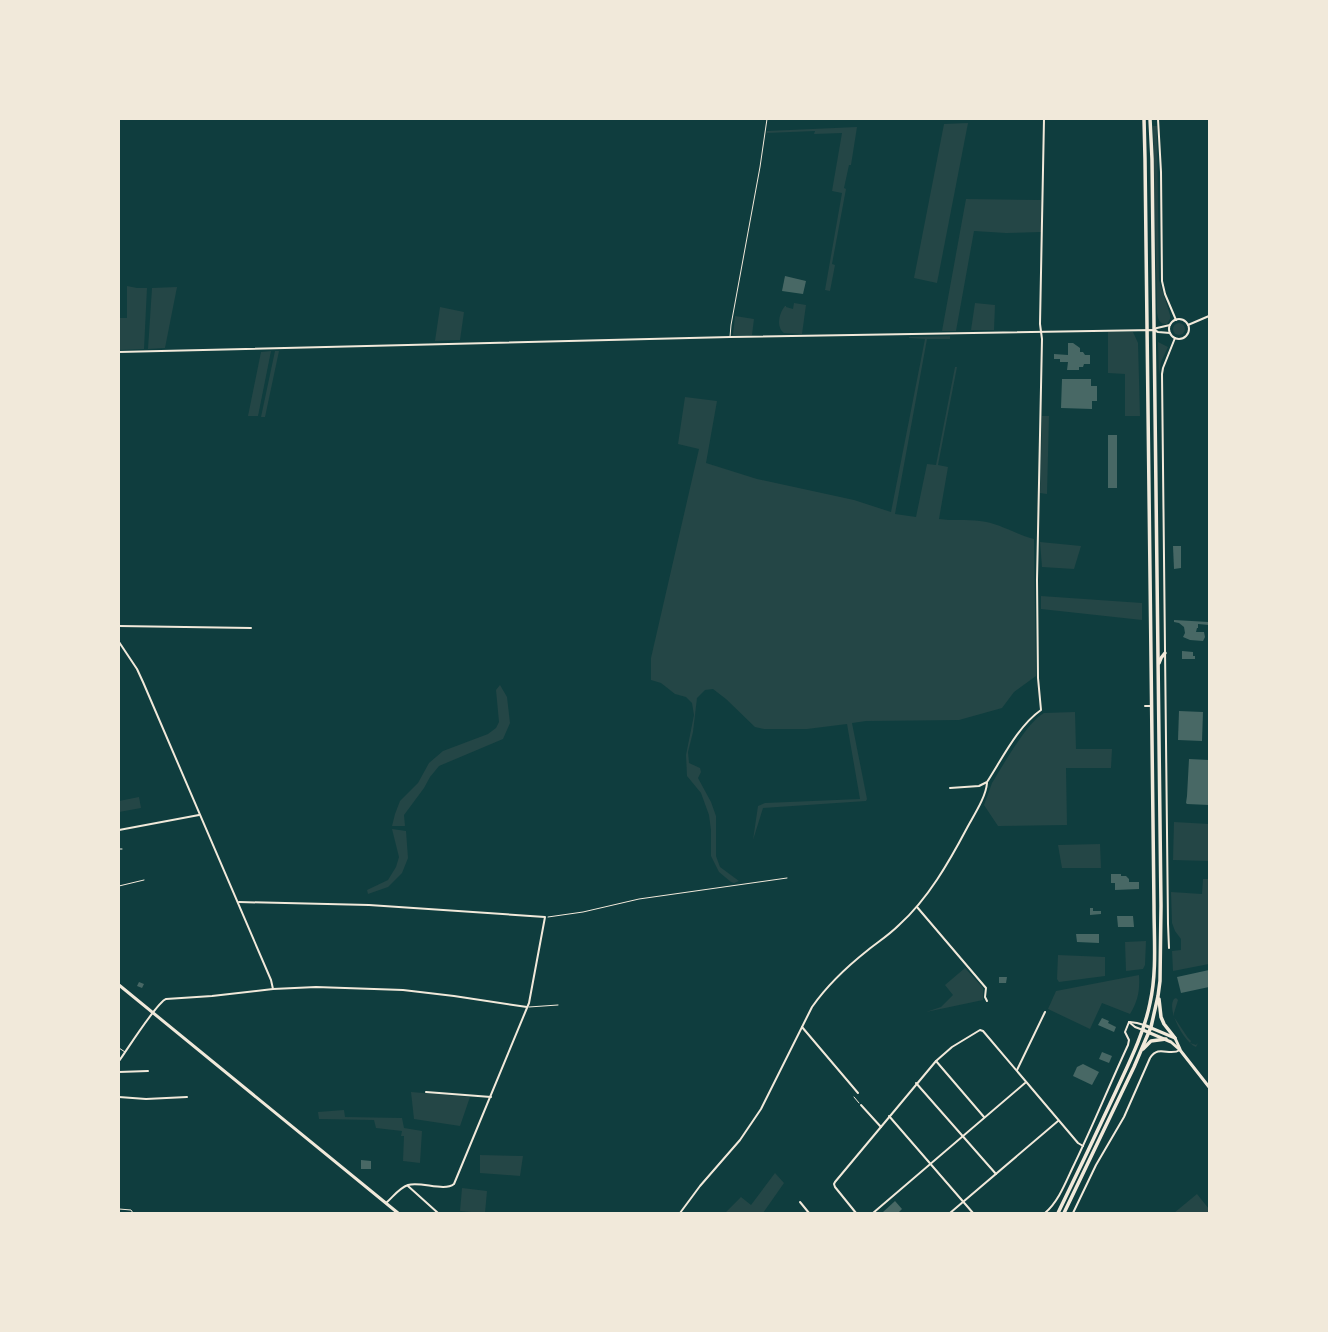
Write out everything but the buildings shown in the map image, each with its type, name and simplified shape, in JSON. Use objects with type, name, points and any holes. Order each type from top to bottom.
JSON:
[{"type":"main road","points":[[1058,1213],[1091,1146],[1143,1030],[1152,994],[1154,953],[1152,706],[1144,119]]},
{"type":"main road","points":[[1064,1213],[1141,1051],[1149,1032],[1158,996],[1161,947],[1150,119]]},
{"type":"main road","points":[[1158,664],[1165,653]]},
{"type":"main road","points":[[119,985],[398,1213]]},
{"type":"main road","points":[[1158,996],[1161,1017],[1164,1024],[1175,1038],[1180,1050]]},
{"type":"main road","points":[[1144,1025],[1175,1038]]},
{"type":"main road","points":[[1143,1030],[1166,1039],[1180,1050],[1209,1087]]},
{"type":"main road","points":[[1141,1051],[1151,1041],[1166,1039]]},
{"type":"street","points":[[680,1213],[700,1186],[740,1140],[761,1109],[812,1007],[820,995],[867,950],[900,925],[917,907],[960,842],[979,805],[987,786],[987,782],[1017,736],[1034,714],[1041,710],[1038,678],[1037,580],[1042,332],[1040,324],[1044,119]]},
{"type":"street","points":[[1158,119],[1162,281],[1165,294],[1176,320]]},
{"type":"street","points":[[1188,325],[1209,316]]},
{"type":"street","points":[[119,352],[730,337],[1148,330],[1170,333],[1175,338],[1181,339],[1186,336],[1189,330],[1188,325],[1184,321],[1176,320],[1170,325],[1154,330]]},
{"type":"street","points":[[1170,325],[1170,333]]},
{"type":"street","points":[[1169,948],[1162,374],[1175,338]]},
{"type":"street","points":[[119,626],[251,628]]},
{"type":"street","points":[[119,642],[137,669],[239,902],[271,980],[273,989]]},
{"type":"street","points":[[1145,706],[1152,706]]},
{"type":"street","points":[[950,788],[979,786],[987,782]]},
{"type":"street","points":[[119,830],[200,815]]},
{"type":"street","points":[[239,902],[369,905],[545,917],[529,1002],[454,1184],[450,1187],[418,1184],[408,1185],[386,1203]]},
{"type":"street","points":[[917,907],[986,988],[985,997],[987,1001]]},
{"type":"street","points":[[119,1061],[153,1012],[162,1001],[166,999],[212,996],[273,989],[316,987],[403,990],[527,1007]]},
{"type":"street","points":[[1017,1070],[1045,1012]]},
{"type":"street","points":[[1129,1022],[1144,1025]]},
{"type":"street","points":[[1129,1022],[1135,1028],[1143,1030]]},
{"type":"street","points":[[1045,1213],[1056,1200],[1083,1146],[1107,1089],[1128,1045],[1129,1040],[1125,1032],[1129,1022]]},
{"type":"street","points":[[802,1027],[858,1092]]},
{"type":"street","points":[[856,1213],[834,1184],[916,1083],[936,1061],[952,1047],[980,1030],[983,1031],[1017,1070],[1025,1083],[1078,1144],[1083,1146]]},
{"type":"street","points":[[1073,1213],[1096,1165],[1124,1117],[1152,1054],[1158,1051],[1175,1053],[1180,1050]]},
{"type":"street","points":[[936,1061],[984,1117]]},
{"type":"street","points":[[119,1072],[148,1071]]},
{"type":"street","points":[[916,1083],[996,1174]]},
{"type":"street","points":[[873,1213],[1025,1083]]},
{"type":"street","points":[[426,1092],[491,1097]]},
{"type":"street","points":[[119,1097],[146,1099],[187,1097]]},
{"type":"street","points":[[861,1105],[881,1127]]},
{"type":"street","points":[[889,1116],[973,1213]]},
{"type":"street","points":[[950,1213],[1058,1121]]},
{"type":"street","points":[[408,1185],[438,1213]]},
{"type":"street","points":[[1074,1191],[1082,1195]]},
{"type":"street","points":[[800,1202],[809,1213]]},
{"type":"lane","points":[[730,337],[767,119]]},
{"type":"lane","points":[[119,886],[144,880]]},
{"type":"lane","points":[[527,1007],[558,1005]]},
{"type":"lane","points":[[119,1048],[125,1052]]},
{"type":"lane","points":[[119,1209],[130,1210],[133,1213]]},
{"type":"path","points":[[545,917],[583,912],[639,899],[787,878]]},
{"type":"path","points":[[854,1097],[861,1105]]},
{"type":"shaded area","points":[[968,123],[937,283],[914,278],[944,124]]},
{"type":"shaded area","points":[[1153,126],[1157,126],[1159,280],[1170,315],[1170,319],[1167,324],[1161,323],[1157,313]]},
{"type":"shaded area","points":[[857,127],[851,165],[849,165],[844,188],[846,189],[832,264],[835,265],[830,291],[825,290],[842,193],[832,191],[842,133],[814,134],[815,131],[767,133],[767,131]]},
{"type":"shaded area","points":[[966,199],[1041,200],[1041,232],[1006,233],[974,231],[956,331],[942,331]]},
{"type":"shaded area","points":[[127,286],[147,288],[144,349],[119,350],[119,318],[127,318]]},
{"type":"shaded area","points":[[177,287],[165,348],[148,349],[152,288]]},
{"type":"shaded area","points":[[794,303],[806,305],[802,334],[784,333],[779,324],[780,316],[785,306],[793,309]]},
{"type":"shaded area","points":[[975,303],[995,305],[994,330],[971,330]]},
{"type":"shaded area","points":[[440,307],[464,312],[460,340],[435,341]]},
{"type":"shaded area","points":[[735,316],[754,319],[752,335],[733,335]]},
{"type":"shaded area","points":[[1179,323],[1183,325],[1185,329],[1183,333],[1179,335],[1175,333],[1173,329],[1175,325]]},
{"type":"shaded area","points":[[1108,332],[1133,332],[1138,343],[1140,416],[1125,416],[1125,374],[1108,373]]},
{"type":"shaded area","points":[[950,336],[950,339],[927,339],[895,514],[916,517],[927,464],[936,465],[955,367],[957,367],[938,465],[948,467],[939,519],[975,520],[987,522],[1034,539],[1036,676],[1014,692],[1002,708],[959,720],[866,721],[852,723],[867,799],[866,801],[763,808],[753,840],[758,806],[765,803],[860,799],[847,724],[807,729],[764,729],[755,727],[726,699],[713,689],[705,690],[697,698],[693,732],[688,752],[689,763],[700,768],[701,772],[698,778],[711,802],[716,816],[716,856],[720,867],[739,881],[734,883],[731,882],[719,872],[711,856],[711,830],[709,815],[701,793],[687,776],[686,755],[694,715],[692,703],[686,697],[675,694],[661,683],[651,680],[651,658],[699,449],[678,444],[685,397],[717,401],[706,463],[757,479],[854,500],[891,512],[925,339],[909,337]]},
{"type":"shaded area","points":[[1158,342],[1168,347],[1161,362],[1159,375]]},
{"type":"shaded area","points":[[271,351],[258,416],[248,416],[261,352]]},
{"type":"shaded area","points":[[275,351],[279,351],[265,417],[261,417]]},
{"type":"shaded area","points":[[1042,416],[1049,416],[1047,494],[1040,493]]},
{"type":"shaded area","points":[[1040,542],[1081,546],[1074,569],[1042,567]]},
{"type":"shaded area","points":[[1041,596],[1142,603],[1142,620],[1041,609]]},
{"type":"shaded area","points":[[500,685],[507,697],[510,723],[503,739],[439,766],[404,815],[405,826],[392,826],[400,801],[418,783],[429,763],[443,751],[488,734],[496,728],[499,722],[496,690]]},
{"type":"shaded area","points":[[1075,712],[1076,749],[1112,749],[1111,768],[1066,768],[1067,825],[998,826],[984,805],[992,783],[1016,744],[1031,725],[1044,713]]},
{"type":"shaded area","points":[[139,797],[141,808],[119,812],[119,801]]},
{"type":"shaded area","points":[[1174,822],[1209,824],[1209,861],[1173,860]]},
{"type":"shaded area","points":[[392,829],[406,831],[408,858],[402,873],[388,887],[368,894],[367,890],[388,880],[396,867],[399,857]]},
{"type":"shaded area","points":[[1100,844],[1101,868],[1062,868],[1058,845]]},
{"type":"shaded area","points":[[1203,879],[1209,879],[1209,964],[1173,971],[1172,951],[1181,950],[1181,939],[1175,931],[1172,923],[1171,892],[1202,894]]},
{"type":"shaded area","points":[[1146,941],[1145,965],[1143,969],[1126,971],[1125,942]]},
{"type":"shaded area","points":[[1058,955],[1105,957],[1105,976],[1059,982],[1057,979]]},
{"type":"shaded area","points":[[965,968],[983,988],[983,1000],[926,1012],[941,1007],[953,995],[945,985]]},
{"type":"shaded area","points":[[1139,975],[1138,995],[1130,1014],[1102,1003],[1090,1029],[1048,1009],[1056,991]]},
{"type":"shaded area","points":[[1176,998],[1178,1000],[1174,1016],[1172,1004]]},
{"type":"shaded area","points":[[1174,1018],[1191,1041],[1190,1043],[1182,1033]]},
{"type":"shaded area","points":[[411,1092],[470,1097],[460,1126],[414,1119]]},
{"type":"shaded area","points":[[344,1110],[345,1117],[402,1118],[404,1128],[422,1131],[420,1163],[403,1161],[404,1136],[401,1136],[402,1131],[376,1128],[374,1120],[319,1119],[318,1112]]},
{"type":"shaded area","points":[[480,1155],[523,1156],[520,1176],[480,1173]]},
{"type":"shaded area","points":[[775,1173],[784,1183],[763,1213],[726,1212],[741,1197],[751,1205]]},
{"type":"shaded area","points":[[462,1188],[487,1191],[485,1213],[460,1211]]},
{"type":"shaded area","points":[[1197,1194],[1209,1209],[1209,1213],[1174,1213]]}]
